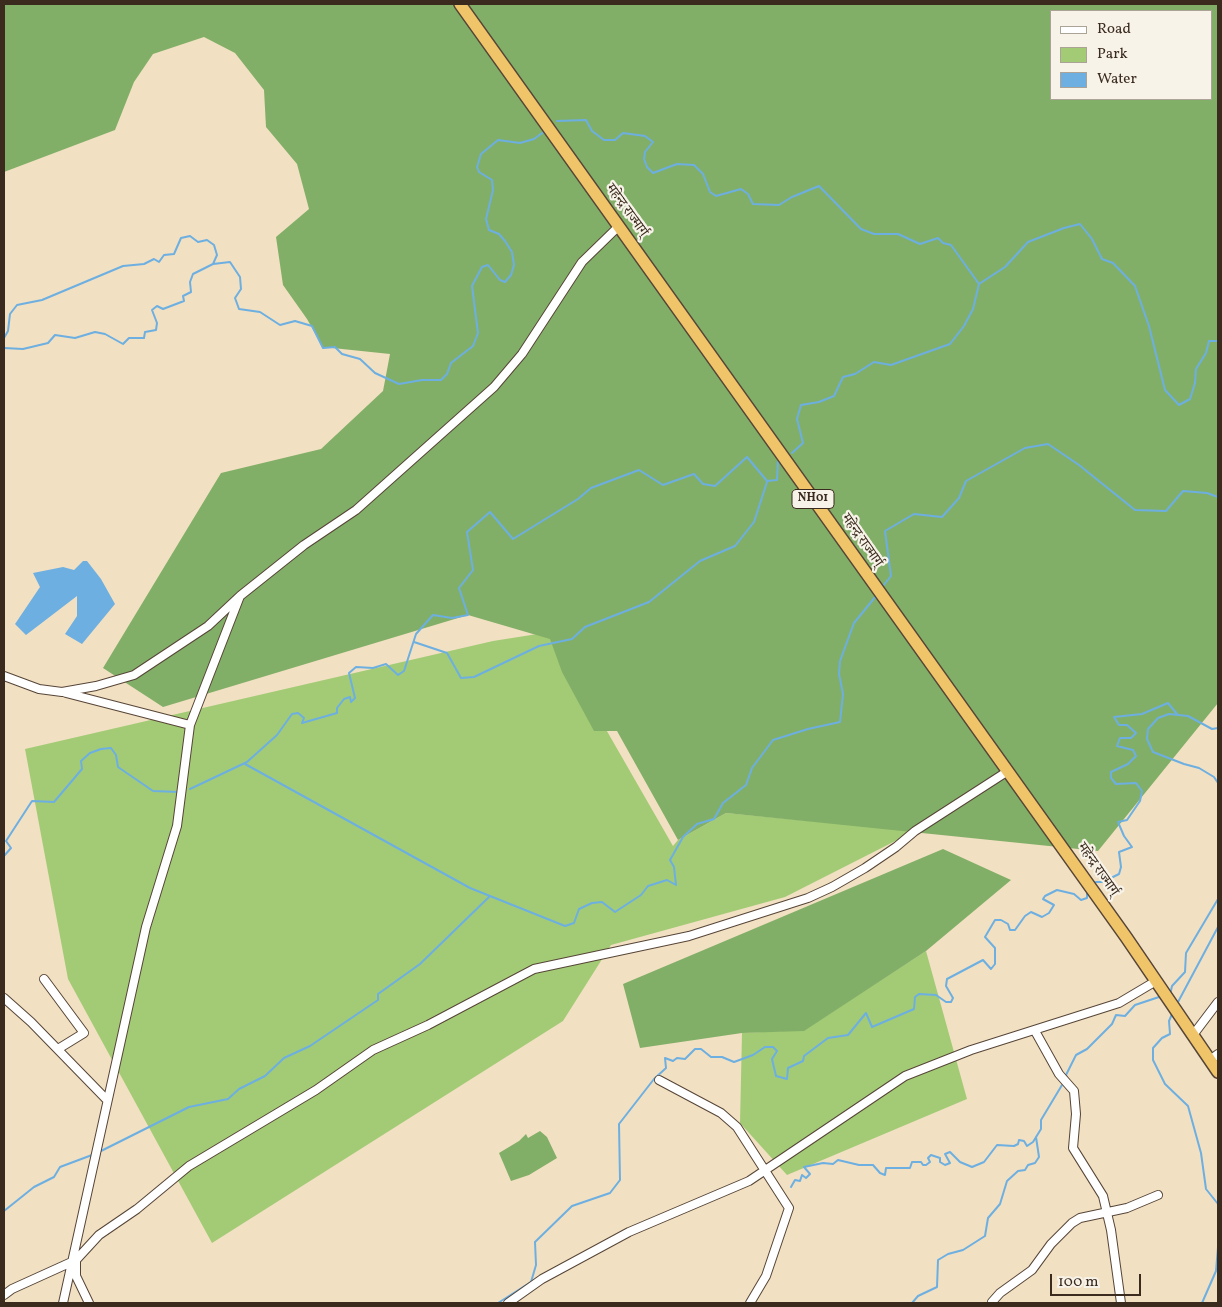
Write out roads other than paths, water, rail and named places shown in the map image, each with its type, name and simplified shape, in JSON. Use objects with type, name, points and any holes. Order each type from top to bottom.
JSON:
[{"type":"highway","name":"महेन्द्र राज्मार्ग्","points":[[460,4],[1008,771],[1193,1035],[1214,1057],[1218,1072]]},
{"type":"street","points":[[62,692],[96,686],[134,675],[208,626],[240,596],[304,545],[356,510],[494,387],[522,354],[582,262],[618,226]]},
{"type":"street","points":[[63,1303],[74,1261],[107,1100],[146,927],[177,826],[190,725],[240,596]]},
{"type":"street","points":[[4,677],[39,689],[62,692],[190,725]]},
{"type":"street","points":[[4,1296],[12,1288],[74,1261],[99,1235],[137,1209],[190,1166],[316,1090],[373,1050],[428,1025],[534,970],[690,936],[808,898],[865,868],[896,847],[915,831],[1008,771]]},
{"type":"street","points":[[44,979],[84,1033],[58,1049]]},
{"type":"street","points":[[508,1303],[542,1279],[589,1253],[649,1223],[738,1187],[765,1171],[905,1076],[971,1050],[1119,1003],[1141,992],[1156,981]]},
{"type":"street","points":[[4,998],[58,1049],[107,1100]]},
{"type":"street","points":[[1193,1035],[1218,1002]]},
{"type":"street","points":[[1035,1031],[1064,1080],[1074,1091],[1076,1114],[1073,1148],[1103,1196],[1120,1303]]},
{"type":"street","points":[[659,1080],[721,1113],[737,1127],[789,1208],[766,1276],[750,1303]]},
{"type":"street","points":[[993,1303],[1000,1293],[1032,1270],[1051,1244],[1072,1223],[1080,1218],[1126,1208],[1158,1195]]},
{"type":"street","points":[[74,1261],[76,1276],[89,1303]]},
{"type":"water","points":[[83,561],[87,561],[101,579],[115,604],[82,644],[65,634],[77,616],[77,596],[26,635],[15,624],[40,587],[33,573],[63,567],[74,570]]},
{"type":"waterway","points":[[557,121],[586,120],[592,131],[604,140],[615,140],[623,133],[645,136],[653,142],[645,152],[644,159],[647,167],[653,173],[677,164],[694,165],[703,174],[710,192],[716,196],[741,189],[748,194],[753,204],[779,205],[792,197],[819,186],[861,229],[874,234],[898,234],[920,244],[938,238],[943,243],[951,245],[979,284]]},
{"type":"waterway","points":[[4,338],[8,331],[10,314],[17,305],[42,300],[123,266],[144,264],[154,259],[159,262],[164,255],[174,254],[181,238],[190,236],[198,242],[207,240],[214,245],[217,255],[213,264],[230,262],[240,277],[241,289],[235,298],[239,309],[260,312],[280,325],[295,321],[312,326],[323,348],[335,347],[342,354],[360,359],[375,373],[399,384],[422,380],[441,380],[447,374],[451,363],[473,346],[478,333],[472,286],[482,267],[488,265],[500,280],[505,282],[511,275],[514,265],[512,252],[505,241],[499,234],[489,230],[486,219],[493,190],[492,180],[479,172],[477,167],[481,154],[498,140],[520,143],[534,139],[545,131]]},
{"type":"waterway","points":[[792,453],[803,443],[797,419],[801,405],[819,402],[834,396],[843,377],[855,374],[874,362],[891,365],[950,344],[964,326],[973,309],[979,284],[1005,267],[1028,242],[1064,228],[1080,224],[1092,239],[1102,259],[1113,263],[1135,286],[1149,326],[1165,390],[1179,405],[1190,399],[1195,383],[1196,369],[1206,353],[1209,341],[1218,341]]},
{"type":"waterway","points":[[4,348],[23,349],[48,343],[55,335],[75,338],[95,332],[105,334],[123,344],[129,338],[144,338],[145,332],[156,330],[157,323],[152,310],[157,306],[163,309],[184,301],[183,296],[191,292],[190,282],[193,274],[213,264]]},
{"type":"waterway","points":[[883,586],[891,576],[885,531],[914,514],[942,517],[959,498],[966,481],[1025,448],[1048,444],[1079,465],[1135,510],[1166,511],[1183,491],[1207,493],[1218,497]]},
{"type":"waterway","points":[[190,789],[247,762],[277,735],[292,714],[298,713],[304,718],[302,723],[337,713],[337,708],[344,699],[350,697],[351,702],[355,698],[349,673],[356,667],[373,668],[386,664],[398,675],[404,671],[416,634],[433,615],[452,618],[468,615],[459,588],[473,570],[467,532],[490,512],[513,539],[578,499],[591,488],[639,470],[663,485],[694,474],[703,484],[715,486],[747,457],[767,481],[777,480],[778,461]]},
{"type":"waterway","points":[[414,642],[447,653],[461,678],[474,677],[539,646],[572,639],[585,627],[649,602],[700,561],[735,546],[754,522],[767,482]]},
{"type":"waterway","points":[[245,764],[470,888],[565,926],[574,923],[579,909],[592,903],[602,902],[615,912],[641,895],[648,886],[667,880],[676,885],[674,867],[670,860],[683,837],[697,824],[714,819],[723,803],[746,785],[752,768],[773,740],[808,729],[840,722],[843,694],[839,674],[840,661],[854,623],[876,596]]},
{"type":"waterway","points":[[1096,882],[1103,882],[1119,874],[1121,867],[1119,852],[1132,847],[1124,836],[1118,822],[1127,820],[1140,801],[1142,791],[1136,783],[1116,784],[1111,778],[1111,772],[1128,764],[1136,756],[1133,750],[1117,746],[1120,738],[1131,738],[1136,733],[1127,725],[1119,725],[1114,717],[1142,714],[1168,703],[1177,714]]},
{"type":"waterway","points":[[1218,728],[1212,729],[1188,716],[1169,714],[1158,718],[1148,729],[1147,739],[1153,752],[1199,768],[1214,777],[1218,783]]},
{"type":"waterway","points":[[4,856],[11,848],[6,841],[32,801],[54,802],[82,769],[81,761],[90,753],[111,748],[116,755],[118,767],[153,791],[179,792]]},
{"type":"waterway","points":[[498,1303],[531,1282],[536,1265],[535,1242],[572,1206],[610,1193],[620,1180],[619,1124],[654,1079],[666,1068],[665,1058],[673,1061],[677,1058],[685,1059],[695,1049],[701,1049],[711,1057],[722,1057],[734,1062],[753,1055],[765,1047],[773,1047],[777,1051],[772,1059],[776,1076],[787,1079],[788,1068],[803,1061],[804,1056],[828,1038],[848,1035],[866,1013],[872,1027],[914,1009],[915,997],[919,994],[936,995],[946,1002],[951,1002],[953,998],[946,986],[947,979],[983,960],[991,969],[995,964],[995,948],[985,937],[995,920],[1001,920],[1008,924],[1010,930],[1015,930],[1025,916],[1031,912],[1042,917],[1049,913],[1054,905],[1043,899],[1045,896],[1057,890],[1074,894],[1081,900],[1087,898],[1087,891]]},
{"type":"waterway","points":[[101,1151],[189,1107],[228,1099],[239,1089],[265,1076],[284,1058],[310,1046],[378,1000],[378,994],[420,964],[490,896]]},
{"type":"waterway","points":[[1170,995],[1172,986],[1185,972],[1186,953],[1218,899]]},
{"type":"waterway","points":[[1178,1002],[1218,927]]},
{"type":"waterway","points":[[1067,1078],[1066,1075],[1076,1055],[1087,1049],[1112,1024],[1116,1015],[1125,1016],[1135,1005],[1159,997],[1162,998]]},
{"type":"waterway","points":[[1172,1014],[1169,1021],[1170,1034],[1162,1038],[1153,1048],[1153,1060],[1165,1084],[1188,1106],[1201,1153],[1206,1189],[1218,1204]]},
{"type":"waterway","points":[[791,1187],[795,1180],[800,1181],[802,1175],[806,1178],[810,1174],[804,1167],[823,1163],[833,1164],[838,1160],[859,1165],[873,1165],[880,1173],[885,1175],[886,1168],[910,1168],[912,1162],[921,1162],[923,1165],[926,1165],[930,1162],[928,1158],[931,1155],[940,1158],[940,1162],[945,1165],[950,1163],[945,1154],[950,1152],[960,1162],[972,1167],[984,1162],[997,1145],[1014,1146],[1018,1144],[1019,1140],[1024,1141],[1027,1146],[1033,1142],[1041,1129],[1041,1120],[1062,1085]]},
{"type":"waterway","points":[[912,1303],[918,1296],[937,1287],[938,1260],[948,1254],[963,1250],[985,1236],[988,1218],[1000,1204],[1007,1181],[1018,1171],[1025,1170],[1028,1165],[1035,1163],[1039,1157],[1036,1137]]},
{"type":"waterway","points":[[4,1211],[34,1187],[54,1177],[60,1167],[92,1155]]},
{"type":"waterway","points":[[1202,1303],[1216,1271],[1218,1247]]}]
